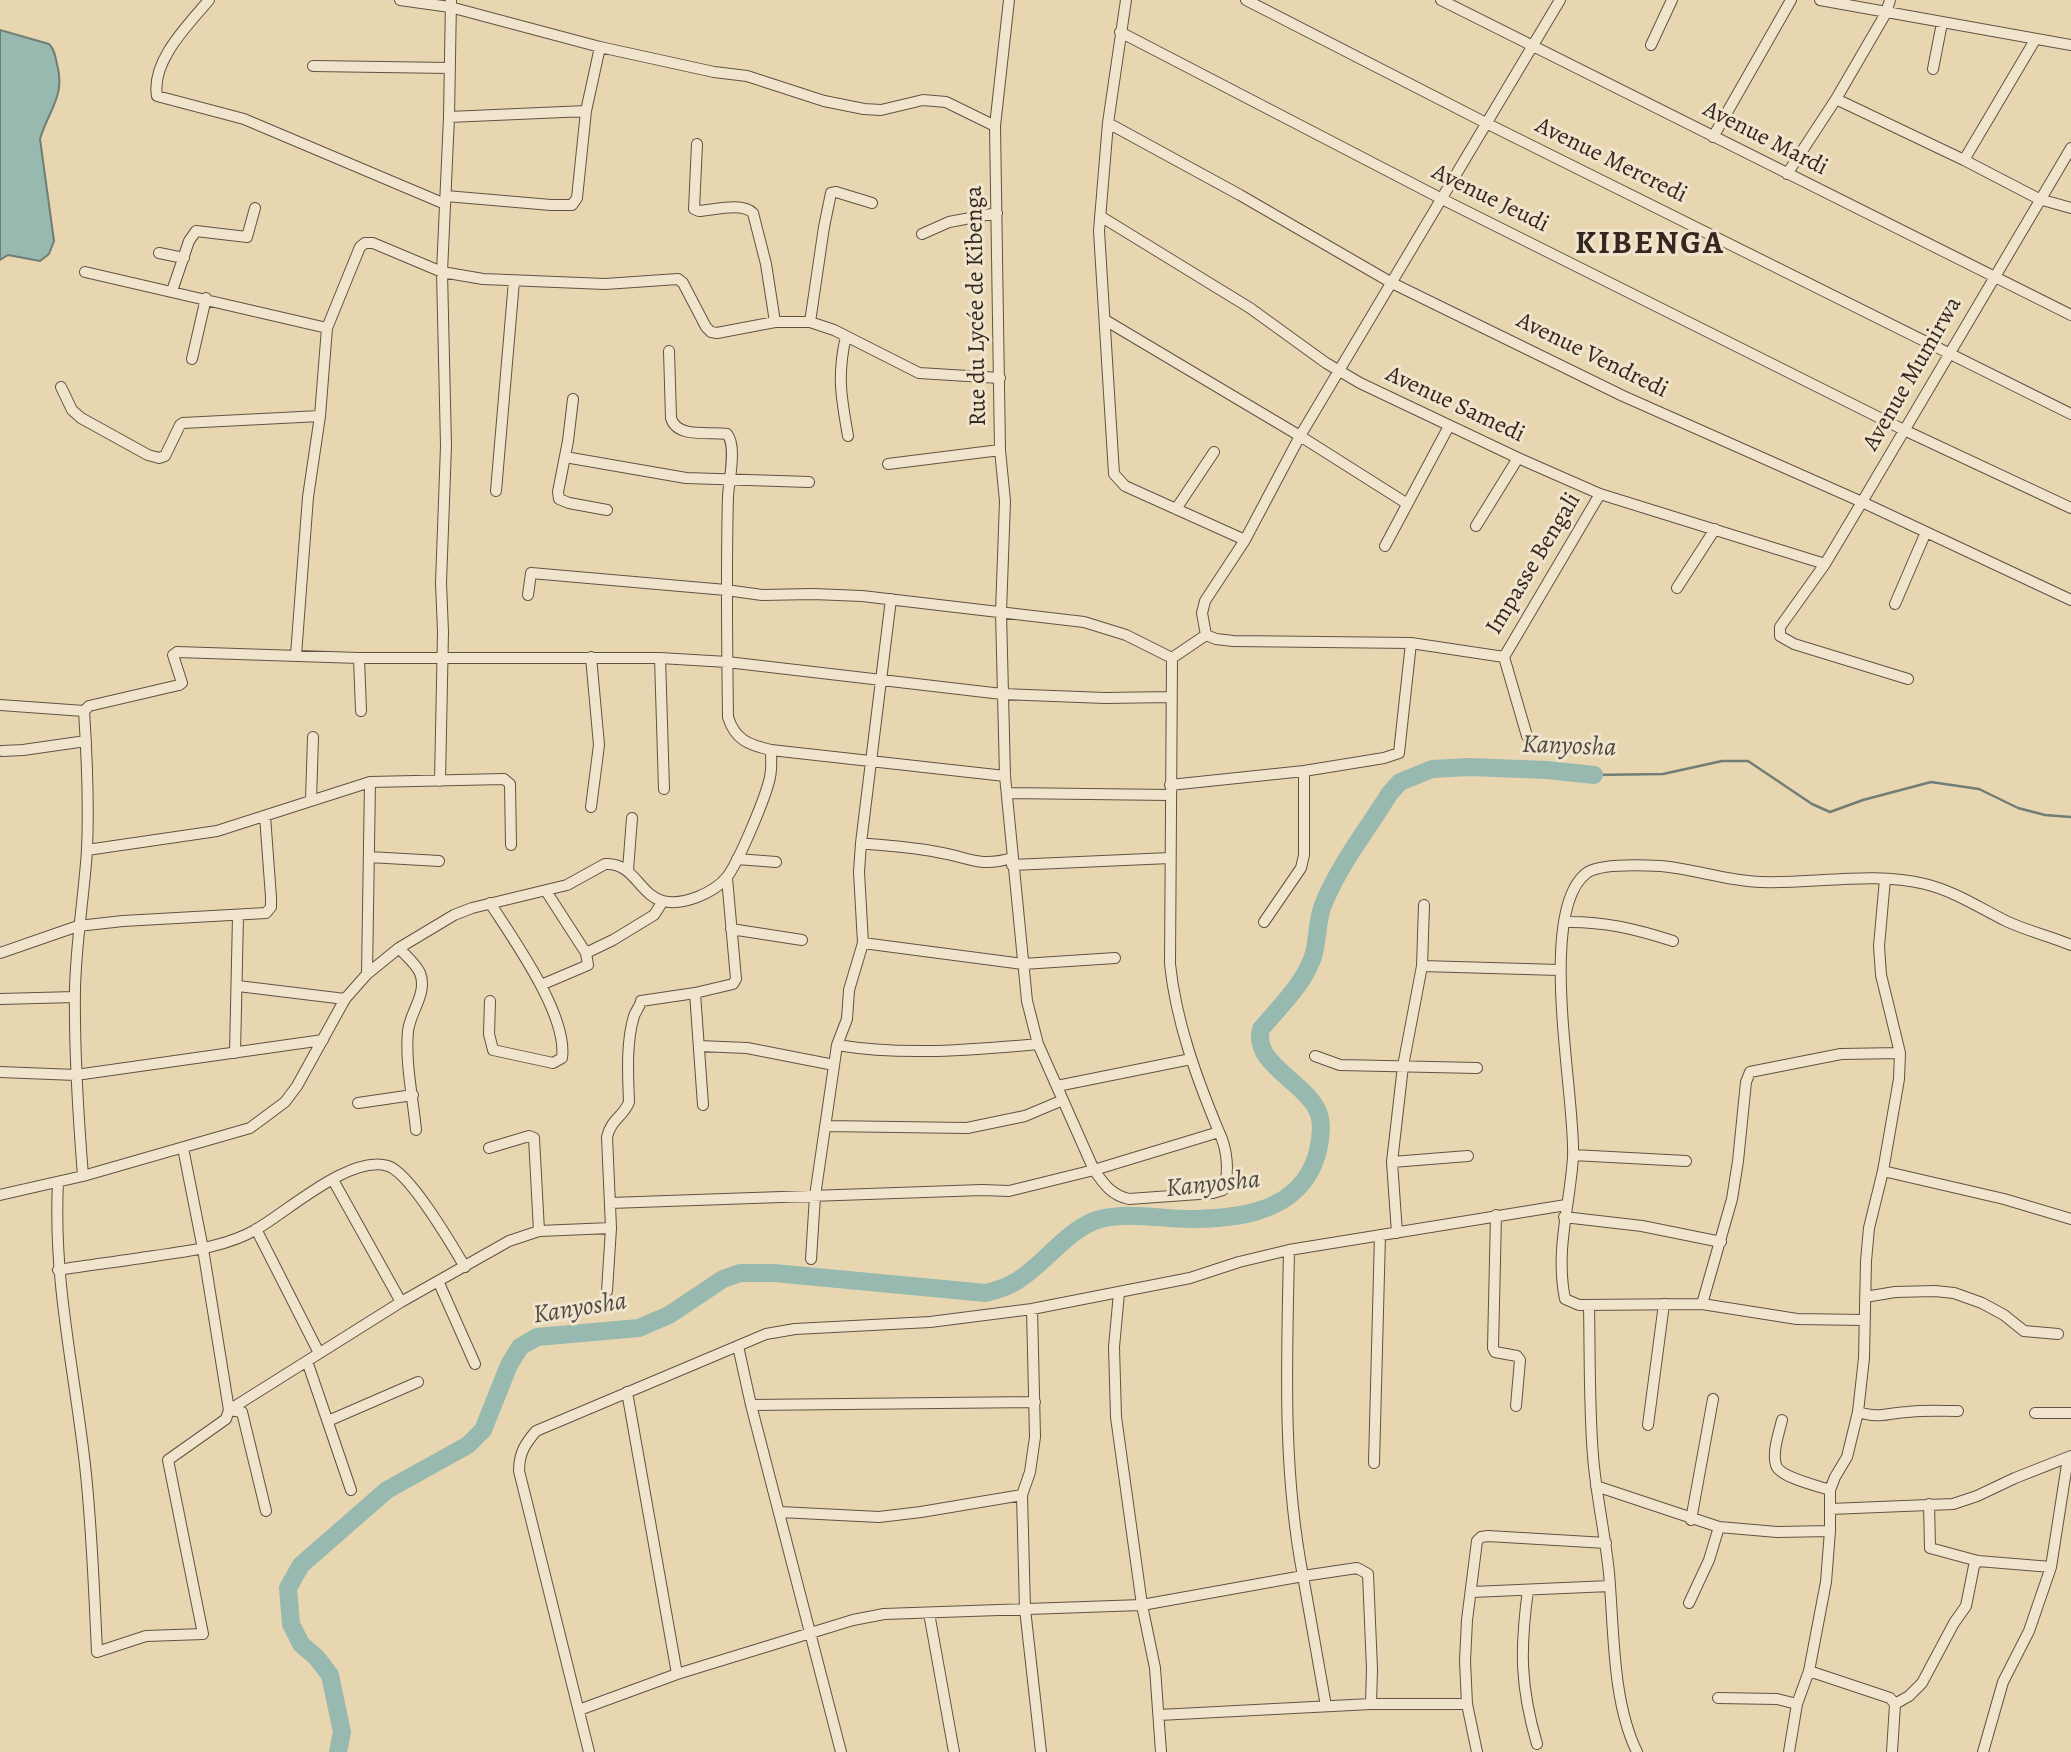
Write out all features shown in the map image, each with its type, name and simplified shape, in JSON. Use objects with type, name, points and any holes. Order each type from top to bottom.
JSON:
[{"type":"street","points":[[209,0],[175,40],[157,77],[156,96],[244,119],[446,200],[572,205],[577,198],[586,111],[600,47]]},
{"type":"street","points":[[400,0],[451,4],[600,47],[714,72],[747,76],[824,101],[864,110],[881,110],[923,100],[946,102],[995,126]]},
{"type":"street","name":"Rue du Lycée de Kibenga","points":[[1009,0],[995,126],[1000,450],[1004,501],[1002,694],[1005,776],[1027,1001],[1038,1044],[1094,1170],[1116,1196],[1129,1199],[1223,1190],[1225,1143],[1219,1132]]},
{"type":"street","points":[[1126,0],[1108,123],[1099,247],[1114,474],[1125,486],[1245,540]]},
{"type":"street","name":"Avenue Mercredi","points":[[1247,0],[1488,124],[2071,414]]},
{"type":"street","points":[[1206,635],[1202,613],[1205,601],[1245,540],[1300,436],[1560,0]]},
{"type":"street","points":[[1651,45],[1672,0]]},
{"type":"street","points":[[1713,137],[1790,0]]},
{"type":"street","points":[[1820,0],[2071,45]]},
{"type":"street","points":[[1787,174],[1836,99],[1886,13],[1890,0]]},
{"type":"street","name":"Avenue Mardi","points":[[1448,1],[1713,137],[2071,315]]},
{"type":"street","points":[[440,781],[441,583],[446,446],[442,272],[451,4]]},
{"type":"street","points":[[1933,68],[1942,23]]},
{"type":"street","name":"Avenue Jeudi","points":[[1120,32],[1442,199],[1904,430],[2071,508]]},
{"type":"street","points":[[1964,160],[2035,40]]},
{"type":"street","points":[[313,66],[450,68]]},
{"type":"street","points":[[1836,99],[1964,160],[2039,200],[2071,208]]},
{"type":"street","points":[[449,117],[586,111]]},
{"type":"street","name":"Avenue Vendredi","points":[[1108,123],[1392,282],[1623,396],[1862,502],[2071,600]]},
{"type":"street","points":[[697,144],[694,209],[699,211],[742,208],[750,209],[753,213],[766,264],[775,322]]},
{"type":"street","name":"Avenue Mumirwa","points":[[1908,679],[1784,640],[1779,631],[1825,564],[2071,148]]},
{"type":"street","points":[[810,322],[831,193],[836,192],[872,203]]},
{"type":"street","points":[[172,290],[189,241],[196,231],[247,237],[255,208]]},
{"type":"street","points":[[922,234],[949,222],[997,213]]},
{"type":"street","name":"Avenue Samedi","points":[[1100,216],[1250,308],[1340,372],[1449,426],[1600,494],[1825,564]]},
{"type":"street","points":[[296,655],[308,496],[320,416],[327,328],[360,247],[365,243],[373,243],[442,272],[482,279],[605,284],[678,279],[683,283],[711,332],[775,322],[810,322],[846,336],[923,374],[1000,378]]},
{"type":"street","points":[[159,253],[184,258]]},
{"type":"street","points":[[85,272],[327,328]]},
{"type":"street","points":[[496,491],[514,281]]},
{"type":"street","points":[[192,359],[206,299]]},
{"type":"street","points":[[1105,320],[1300,436],[1406,503]]},
{"type":"street","points":[[846,336],[839,370],[839,386],[848,436]]},
{"type":"street","points":[[669,351],[673,426],[680,430],[729,435],[733,444],[729,480],[726,590],[728,718],[731,729],[739,739],[750,745],[771,750],[1005,776]]},
{"type":"street","points":[[61,387],[72,410],[81,418],[119,441],[154,457],[165,456],[183,423],[320,416]]},
{"type":"street","points":[[573,399],[559,499],[607,510]]},
{"type":"street","points":[[1385,545],[1449,426]]},
{"type":"street","points":[[888,464],[1000,450]]},
{"type":"street","points":[[1176,509],[1214,452]]},
{"type":"street","points":[[565,457],[686,478],[809,482]]},
{"type":"street","points":[[1476,526],[1518,458]]},
{"type":"street","name":"Impasse Bengali","points":[[1527,736],[1504,657],[1600,494]]},
{"type":"street","points":[[1677,588],[1715,529]]},
{"type":"street","points":[[1895,604],[1926,532]]},
{"type":"street","points":[[528,595],[531,573],[726,590],[747,595],[837,594],[891,599],[1084,622],[1126,635],[1172,658]]},
{"type":"street","points":[[811,1259],[815,1196],[837,1045],[846,1019],[849,990],[863,943],[859,872],[861,843],[891,599]]},
{"type":"street","points":[[1206,635],[1233,641],[1411,643],[1504,657]]},
{"type":"street","points":[[1172,658],[1206,635]]},
{"type":"street","points":[[1007,793],[1170,790],[1304,771],[1384,758],[1399,753],[1411,643]]},
{"type":"street","points":[[83,1175],[76,1075],[75,997],[78,926],[87,850],[84,711],[89,706],[179,685],[182,683],[181,678],[173,655],[177,652],[359,658],[660,658],[727,662],[1002,694],[1105,698],[1170,697]]},
{"type":"street","points":[[591,657],[599,745],[591,807]]},
{"type":"street","points":[[359,658],[361,710]]},
{"type":"street","points":[[660,658],[664,789]]},
{"type":"street","points":[[610,1203],[1009,1191],[1094,1170],[1219,1132],[1191,1059],[1171,977],[1172,658]]},
{"type":"street","points":[[0,705],[84,711]]},
{"type":"street","points":[[311,800],[313,737]]},
{"type":"street","points":[[2,751],[86,741]]},
{"type":"street","points":[[0,1195],[58,1182],[250,1128],[285,1102],[297,1086],[345,999],[367,974],[399,948],[454,915],[546,891],[612,863],[628,870],[663,901],[697,896],[713,889],[726,878],[737,859],[768,784],[771,750]]},
{"type":"street","points":[[1264,922],[1301,868],[1304,855],[1304,771]]},
{"type":"street","points":[[87,850],[217,831],[370,782],[440,781],[508,781],[511,845]]},
{"type":"street","points":[[367,974],[370,782]]},
{"type":"street","points":[[0,953],[78,926],[266,912],[271,907],[265,816]]},
{"type":"street","points":[[628,870],[632,818]]},
{"type":"street","points":[[861,843],[939,852],[975,863],[1170,858]]},
{"type":"street","points":[[369,857],[439,861]]},
{"type":"street","points":[[737,859],[776,862]]},
{"type":"street","points":[[1864,1320],[1797,1319],[1702,1304],[1590,1306],[1570,1303],[1565,1299],[1561,1266],[1564,1217],[1573,1155],[1559,970],[1564,922],[1579,881],[1598,868],[1667,867],[1718,878],[1761,883],[1885,879],[1909,881],[1935,887],[2018,926],[2071,945]]},
{"type":"street","points":[[607,1291],[611,1228],[607,1137],[611,1123],[627,1108],[629,1102],[631,1033],[635,1012],[641,1001],[733,985],[736,979],[726,878]]},
{"type":"street","points":[[1789,1752],[1797,1704],[1809,1671],[1826,1582],[1830,1490],[1847,1457],[1858,1412],[1864,1358],[1869,1228],[1883,1171],[1899,1079],[1900,1054],[1881,975],[1879,946],[1885,879]]},
{"type":"street","points":[[541,985],[588,965],[586,953],[546,891]]},
{"type":"street","points":[[586,953],[654,915],[663,901]]},
{"type":"street","points":[[489,1001],[489,1034],[493,1050],[553,1063],[558,1061],[563,1054],[558,1029],[541,985],[491,904]]},
{"type":"street","points":[[1397,1233],[1392,1162],[1402,1066],[1422,966],[1424,905]]},
{"type":"street","points":[[235,1053],[238,916]]},
{"type":"street","points":[[1564,922],[1610,924],[1673,940]]},
{"type":"street","points":[[731,929],[802,940]]},
{"type":"street","points":[[863,943],[1023,964],[1115,958]]},
{"type":"street","points":[[399,948],[420,973],[422,984],[420,998],[408,1029],[416,1130]]},
{"type":"street","points":[[1422,966],[1559,970]]},
{"type":"street","points":[[238,986],[345,999]]},
{"type":"street","points":[[695,993],[703,1105]]},
{"type":"street","points":[[0,999],[75,997]]},
{"type":"street","points":[[0,1072],[76,1075],[323,1040]]},
{"type":"street","points":[[837,1045],[878,1052],[922,1052],[1038,1044]]},
{"type":"street","points":[[699,1046],[747,1048],[834,1065]]},
{"type":"street","points":[[1702,1304],[1721,1242],[1738,1161],[1746,1082],[1750,1072],[1832,1055],[1900,1054]]},
{"type":"street","points":[[1315,1056],[1340,1065],[1477,1068]]},
{"type":"street","points":[[1057,1086],[1191,1059]]},
{"type":"street","points":[[358,1103],[413,1095]]},
{"type":"street","points":[[825,1126],[967,1128],[1025,1116],[1063,1100]]},
{"type":"street","points":[[489,1148],[529,1136],[534,1138],[539,1231]]},
{"type":"street","points":[[58,1182],[58,1270],[85,1463],[97,1652],[146,1636],[203,1634],[168,1460],[226,1419],[229,1410],[203,1249],[183,1148]]},
{"type":"street","points":[[1573,1155],[1686,1161]]},
{"type":"street","points":[[1392,1162],[1468,1156]]},
{"type":"street","points":[[58,1270],[203,1249],[256,1230],[300,1198],[358,1166],[372,1164],[389,1166],[405,1177],[465,1267]]},
{"type":"street","points":[[1883,1171],[2004,1199],[2071,1219]]},
{"type":"street","points":[[333,1180],[401,1302]]},
{"type":"street","points":[[589,1752],[519,1471],[519,1457],[536,1431],[766,1334],[795,1328],[930,1322],[1032,1309],[1190,1278],[1289,1250],[1566,1205]]},
{"type":"street","points":[[1496,1215],[1493,1348],[1495,1352],[1517,1356],[1520,1360],[1516,1406]]},
{"type":"street","points":[[1564,1217],[1642,1226],[1721,1242]]},
{"type":"street","points":[[229,1410],[401,1302],[439,1283],[509,1241],[539,1231],[611,1228]]},
{"type":"street","points":[[256,1230],[319,1353]]},
{"type":"street","points":[[1374,1463],[1380,1235]]},
{"type":"street","points":[[1289,1250],[1289,1485],[1293,1529],[1326,1706]]},
{"type":"street","points":[[439,1283],[475,1364]]},
{"type":"street","points":[[1865,1297],[1895,1292],[1954,1293],[1982,1303],[2024,1331],[2058,1334]]},
{"type":"street","points":[[1119,1293],[1114,1347],[1116,1417],[1142,1605],[1155,1668],[1161,1752]]},
{"type":"street","points":[[1648,1424],[1664,1304]]},
{"type":"street","points":[[1590,1306],[1596,1486],[1606,1543],[1620,1692],[1637,1752]]},
{"type":"street","points":[[1032,1309],[1035,1437],[1030,1472],[1022,1495],[1025,1609],[1041,1752]]},
{"type":"street","points":[[738,1346],[841,1752]]},
{"type":"street","points":[[307,1361],[351,1490]]},
{"type":"street","points":[[328,1421],[418,1382]]},
{"type":"street","points":[[627,1392],[677,1674]]},
{"type":"street","points":[[1690,1520],[1713,1399]]},
{"type":"street","points":[[751,1405],[1035,1402]]},
{"type":"street","points":[[229,1410],[242,1412],[266,1511]]},
{"type":"street","points":[[1858,1412],[1887,1416],[1905,1412],[1958,1411]]},
{"type":"street","points":[[2035,1413],[2071,1413]]},
{"type":"street","points":[[1782,1420],[1776,1448],[1776,1466],[1782,1473],[1830,1490]]},
{"type":"street","points":[[1830,1509],[1953,1504],[2070,1457],[2051,1567],[2029,1631],[2003,1682],[1983,1752]]},
{"type":"street","points":[[1596,1486],[1690,1520],[1718,1527],[1777,1532],[1830,1531]]},
{"type":"street","points":[[780,1512],[879,1517],[1022,1495]]},
{"type":"street","points":[[1929,1504],[1930,1548],[1978,1561],[2051,1567]]},
{"type":"street","points":[[1689,1603],[1709,1560],[1718,1527]]},
{"type":"street","points":[[1478,1752],[1467,1704],[1465,1661],[1477,1541],[1480,1537],[1606,1543]]},
{"type":"street","points":[[1895,1704],[1909,1696],[1922,1683],[1966,1606],[1974,1566],[1978,1561]]},
{"type":"street","points":[[579,1710],[677,1674],[884,1614],[1142,1605],[1357,1568],[1368,1574],[1371,1704]]},
{"type":"street","points":[[1472,1592],[1610,1586]]},
{"type":"street","points":[[1528,1590],[1521,1658],[1526,1707],[1537,1744]]},
{"type":"street","points":[[929,1613],[954,1752]]},
{"type":"street","points":[[1809,1671],[1889,1698],[1895,1704],[1892,1752]]},
{"type":"street","points":[[1718,1698],[1777,1699],[1797,1704]]},
{"type":"street","points":[[1159,1715],[1371,1704],[1467,1704]]},
{"type":"water","points":[[0,30],[49,44],[59,75],[58,94],[40,139],[54,241],[49,254],[40,261],[8,255],[0,260]]},
{"type":"waterway","name":"Kanyosha","points":[[1594,775],[1663,774],[1722,761],[1748,761],[1812,804],[1830,812],[1863,800],[1931,782],[1979,789],[2018,808],[2045,815],[2071,817]]},
{"type":"waterway","name":"Kanyosha","points":[[338,1752],[342,1732],[330,1675],[317,1658],[301,1644],[291,1624],[288,1588],[301,1565],[387,1490],[468,1445],[483,1430],[509,1365],[520,1347],[537,1337],[639,1328],[669,1315],[723,1279],[740,1273],[774,1273],[986,1293],[1005,1287],[1026,1275],[1066,1239],[1100,1219],[1124,1216],[1211,1218],[1242,1215],[1271,1206],[1296,1190],[1306,1178],[1318,1150],[1321,1126],[1315,1106],[1265,1054],[1260,1042],[1261,1029],[1305,974],[1314,953],[1321,911],[1330,890],[1390,793],[1400,782],[1432,769],[1469,767],[1594,775]]},
{"type":"district","name":"KIBENGA","points":[[1650,245]]}]
